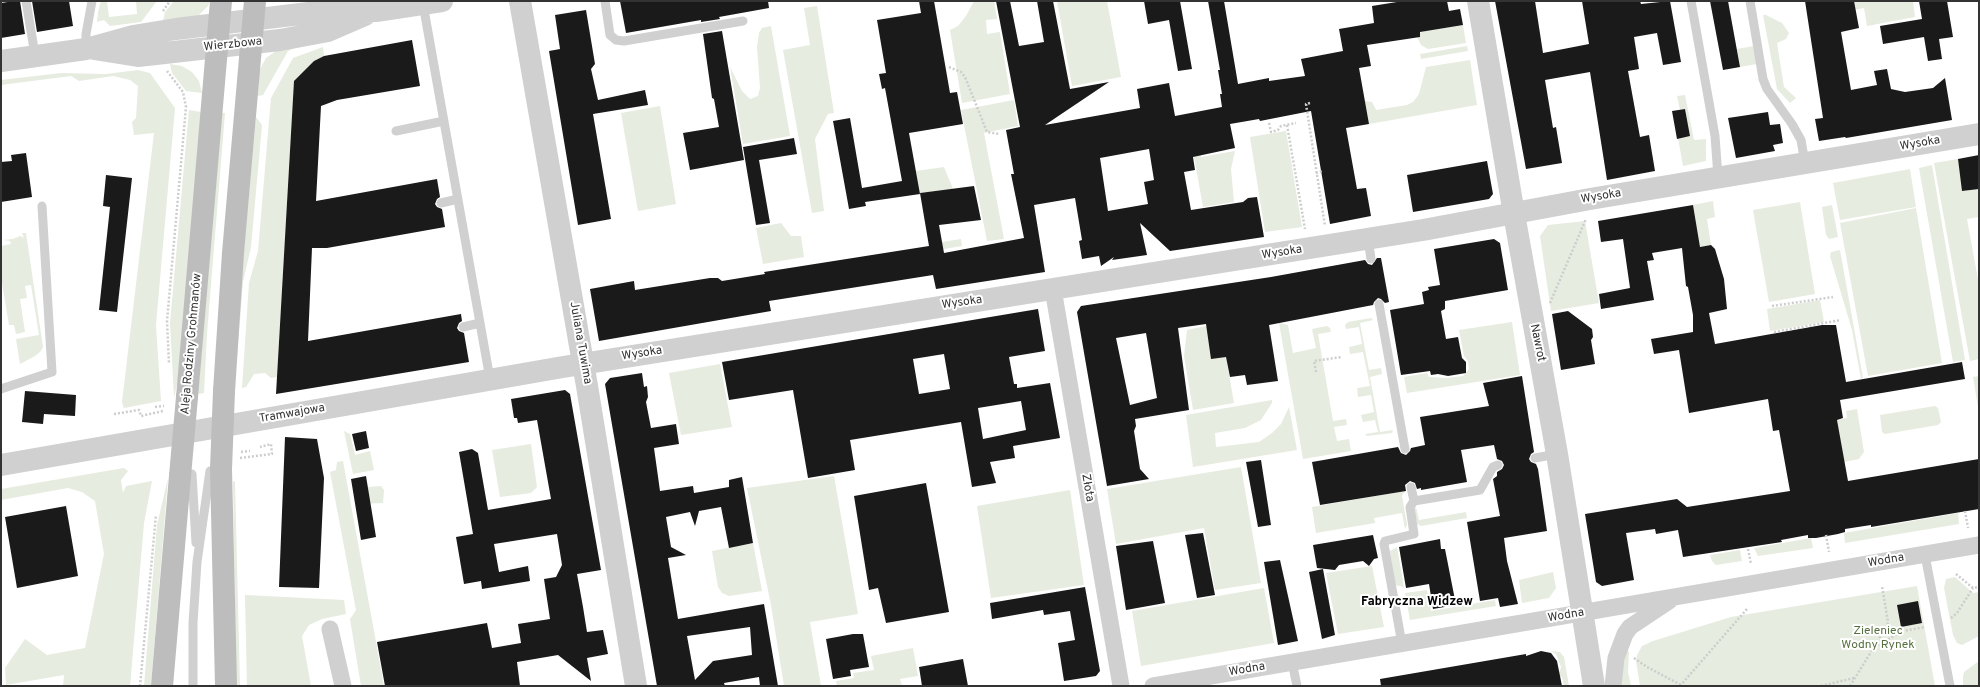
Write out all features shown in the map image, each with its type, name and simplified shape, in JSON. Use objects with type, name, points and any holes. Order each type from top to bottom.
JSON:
[{"type":"main road","name":"Aleja Rodziny Grohmanów","points":[[162,686],[186,475],[187,397],[221,1]]},
{"type":"main road","points":[[226,686],[223,466],[224,391],[233,253],[254,11]]},
{"type":"street","name":"Juliana Tuwima","points":[[520,1],[583,364],[636,686]]},
{"type":"street","name":"Nawrot","points":[[1478,1],[1557,454],[1594,686]]},
{"type":"street","name":"Wierzbowa","points":[[1,61],[86,48],[133,36],[219,24],[254,11],[376,11],[433,3]]},
{"type":"street","name":"Wierzbowa","points":[[86,48],[138,56],[251,43],[315,34],[376,11]]},
{"type":"street","name":"Wysoka","points":[[583,364],[1053,289],[1369,249],[1514,214],[1582,200],[1979,134]]},
{"type":"street","name":"Złota","points":[[1053,289],[1121,686]]},
{"type":"street","name":"Tramwajowa","points":[[1,465],[583,364]]},
{"type":"street","name":"Wodna","points":[[1154,686],[1979,545]]},
{"type":"street","points":[[1613,686],[1616,658],[1624,634],[1630,627],[1676,597]]},
{"type":"street","points":[[330,629],[343,686]]},
{"type":"lane","points":[[26,1],[35,55]]},
{"type":"lane","points":[[86,48],[86,34],[92,1]]},
{"type":"lane","points":[[605,1],[610,34],[616,40],[624,41],[743,21]]},
{"type":"lane","points":[[1691,1],[1715,136],[1718,177]]},
{"type":"lane","points":[[1750,1],[1763,79],[1801,140],[1805,163]]},
{"type":"lane","points":[[433,3],[444,121],[490,379]]},
{"type":"lane","points":[[396,131],[444,121]]},
{"type":"lane","points":[[441,203],[458,199]]},
{"type":"lane","points":[[1,389],[52,372],[42,206]]},
{"type":"lane","points":[[1379,304],[1405,449]]},
{"type":"lane","points":[[463,326],[480,323]]},
{"type":"lane","points":[[1535,458],[1557,454]]},
{"type":"lane","points":[[1414,501],[1480,490],[1493,467],[1498,465]]},
{"type":"lane","points":[[197,562],[223,466]]},
{"type":"lane","points":[[186,475],[197,562],[193,623],[194,686]]},
{"type":"lane","points":[[1402,644],[1384,544],[1387,539],[1414,534],[1410,507],[1414,501],[1411,487]]},
{"type":"lane","points":[[1925,555],[1950,686]]},
{"type":"lane","points":[[1292,662],[1297,686]]},
{"type":"path","points":[[949,67],[961,72],[965,77],[987,132],[1000,134]]},
{"type":"path","points":[[167,69],[185,96],[186,107],[167,321],[169,370]]},
{"type":"path","points":[[1310,103],[1306,104],[1325,225]]},
{"type":"path","points":[[1269,123],[1271,132],[1296,123]]},
{"type":"path","points":[[1287,125],[1305,234]]},
{"type":"path","points":[[1316,173],[1322,171]]},
{"type":"path","points":[[1547,310],[1586,218]]},
{"type":"path","points":[[1772,306],[1833,296]]},
{"type":"path","points":[[1774,332],[1841,320]]},
{"type":"path","points":[[1316,372],[1314,361],[1342,356]]},
{"type":"path","points":[[155,407],[164,406]]},
{"type":"path","points":[[114,414],[139,410],[141,416],[163,411]]},
{"type":"path","points":[[223,466],[272,454],[271,444],[260,447]]},
{"type":"path","points":[[238,452],[250,451]]},
{"type":"path","points":[[140,686],[154,523],[157,508]]},
{"type":"path","points":[[1965,511],[1968,528]]},
{"type":"path","points":[[1826,535],[1829,552]]},
{"type":"path","points":[[1748,549],[1751,564]]},
{"type":"path","points":[[1956,574],[1973,588]]},
{"type":"path","points":[[1850,686],[1888,622],[1882,586]]},
{"type":"path","points":[[1874,647],[1903,631],[1938,624],[1950,619],[1957,613],[1973,588],[1979,587]]},
{"type":"path","points":[[1632,656],[1647,667],[1681,686],[1747,609]]},
{"type":"path","points":[[1821,686],[1855,678]]},
{"type":"green space","points":[[101,1],[107,1],[109,17],[137,14],[136,1],[157,1],[141,22],[110,26],[104,20],[97,22]]},
{"type":"green space","points":[[174,1],[210,1],[208,6],[198,16],[163,21],[165,12]]},
{"type":"green space","points":[[974,1],[994,1],[997,19],[986,20],[987,34],[1000,32],[1010,94],[962,103],[950,30],[958,26],[966,16]]},
{"type":"green space","points":[[1057,1],[1107,1],[1121,77],[1072,86]]},
{"type":"green space","points":[[1822,1],[1913,1],[1915,17],[1867,26],[1864,8],[1824,15]]},
{"type":"green space","points":[[817,6],[834,113],[828,114],[815,139],[824,211],[812,213],[783,50],[810,45],[804,8]]},
{"type":"green space","points":[[1763,15],[1782,23],[1789,33],[1786,39],[1777,43],[1784,87],[1796,98],[1790,103],[1777,89]]},
{"type":"green space","points":[[1463,25],[1466,43],[1428,49],[1421,45],[1417,37],[1420,37],[1420,33],[1424,31]]},
{"type":"green space","points":[[771,26],[790,136],[743,144],[730,67],[742,91],[750,99],[758,96],[760,88],[757,47],[759,33],[762,28]]},
{"type":"green space","points":[[304,44],[288,51],[263,95],[258,96],[259,71],[266,58],[276,51]]},
{"type":"green space","points":[[1467,46],[1468,51],[1421,59],[1420,54]]},
{"type":"green space","points":[[1754,46],[1757,64],[1740,67],[1737,49]]},
{"type":"green space","points":[[323,47],[324,56],[314,61],[294,82],[277,377],[271,378],[265,373],[254,374],[246,387],[242,388],[249,283],[258,251],[271,98],[293,58]]},
{"type":"green space","points":[[1470,60],[1477,105],[1369,124],[1365,101],[1372,102],[1376,110],[1407,105],[1413,102],[1419,94],[1426,67]]},
{"type":"green space","points":[[170,64],[182,66],[192,72],[199,81],[202,93],[186,91],[172,73]]},
{"type":"green space","points":[[138,70],[150,73],[175,108],[156,325],[161,401],[124,408],[122,402],[154,133],[134,135],[132,122],[136,118],[138,86],[130,80],[113,76],[79,81],[71,76],[1,85],[1,80],[61,73],[106,74]]},
{"type":"green space","points":[[1685,95],[1694,140],[1706,139],[1706,161],[1683,166],[1678,138],[1690,136],[1685,109],[1680,110],[1677,96]]},
{"type":"green space","points":[[1014,100],[1018,126],[984,133],[1004,239],[987,241],[961,110]]},
{"type":"green space","points":[[660,106],[676,204],[638,211],[621,113]]},
{"type":"green space","points":[[189,110],[201,112],[178,379],[174,398],[170,323]]},
{"type":"green space","points":[[222,113],[225,113],[207,334],[204,393],[198,394]]},
{"type":"green space","points":[[256,117],[262,125],[251,247],[243,282],[236,370],[241,281]]},
{"type":"green space","points":[[1286,131],[1302,227],[1265,232],[1250,137]]},
{"type":"green space","points":[[1197,132],[1201,157],[1235,151],[1231,169],[1234,202],[1203,207],[1190,134]]},
{"type":"green space","points":[[1958,159],[1963,191],[1977,189],[1979,193],[1979,217],[1967,219],[1979,285],[1979,359],[1970,361],[1934,163]]},
{"type":"green space","points":[[1932,165],[1965,360],[1953,362],[1919,168]]},
{"type":"green space","points":[[944,167],[953,189],[920,193],[916,171]]},
{"type":"green space","points":[[1910,169],[1916,207],[1840,220],[1833,183]]},
{"type":"green space","points":[[1713,201],[1715,217],[1707,219],[1711,245],[1700,247],[1693,205]]},
{"type":"green space","points":[[1800,202],[1815,294],[1769,302],[1753,210]]},
{"type":"green space","points":[[1832,205],[1838,237],[1829,239],[1826,235],[1822,207]]},
{"type":"green space","points":[[1916,208],[1942,363],[1868,376],[1840,223]]},
{"type":"green space","points":[[1585,221],[1599,303],[1551,311],[1540,236],[1548,225]]},
{"type":"green space","points":[[781,223],[791,236],[801,236],[804,257],[763,264],[756,228]]},
{"type":"green space","points":[[22,233],[26,233],[43,347],[35,356],[20,364],[16,339],[39,335],[31,285],[25,286],[27,298],[20,299],[25,332],[16,334],[14,325],[9,325],[1,277],[1,246],[11,244],[10,241],[3,240],[13,239],[20,236],[24,238]]},
{"type":"green space","points":[[961,239],[962,246],[944,249],[941,253],[942,242]]},
{"type":"green space","points":[[1840,250],[1863,378],[1861,379],[1852,330],[1830,256],[1831,252]]},
{"type":"green space","points":[[1820,300],[1824,322],[1770,331],[1767,309]]},
{"type":"green space","points":[[1371,318],[1373,320],[1360,323],[1369,370],[1381,368],[1382,374],[1370,377],[1380,432],[1393,430],[1392,433],[1367,436],[1365,434],[1378,432],[1375,420],[1363,422],[1361,415],[1374,412],[1371,395],[1358,397],[1357,388],[1370,386],[1363,352],[1350,354],[1349,347],[1362,344],[1359,327],[1346,329],[1345,325],[1348,322]]},
{"type":"green space","points":[[1512,322],[1520,375],[1407,393],[1404,377],[1427,373],[1429,377],[1447,378],[1463,376],[1469,369],[1468,361],[1464,356],[1459,330]]},
{"type":"green space","points":[[1279,323],[1288,325],[1293,353],[1316,348],[1312,329],[1327,326],[1330,328],[1331,332],[1318,334],[1333,421],[1346,419],[1347,425],[1334,427],[1337,441],[1349,439],[1351,451],[1303,459]]},
{"type":"green space","points":[[1206,326],[1226,357],[1234,403],[1193,410],[1184,356],[1187,330]]},
{"type":"green space","points":[[720,364],[732,427],[681,435],[669,373]]},
{"type":"green space","points":[[1979,376],[1979,413],[1973,377]]},
{"type":"green space","points":[[1272,400],[1272,403],[1261,420],[1245,428],[1215,433],[1216,447],[1259,442],[1272,433],[1281,424],[1289,407],[1297,450],[1193,467],[1186,415]]},
{"type":"green space","points":[[1935,406],[1938,408],[1941,422],[1938,425],[1885,434],[1882,432],[1880,415]]},
{"type":"green space","points":[[1857,409],[1864,452],[1859,459],[1844,462],[1837,420],[1847,418],[1846,411]]},
{"type":"green space","points":[[344,431],[350,434],[355,455],[370,451],[374,470],[353,474]]},
{"type":"green space","points":[[531,444],[537,487],[531,493],[500,497],[492,450]]},
{"type":"green space","points":[[343,461],[384,686],[361,686],[350,619],[356,610],[330,472],[336,470],[337,462]]},
{"type":"green space","points":[[1241,467],[1261,583],[1215,590],[1204,528],[1116,544],[1107,489]]},
{"type":"green space","points":[[124,468],[128,471],[121,480],[123,493],[126,486],[152,481],[144,523],[130,686],[63,686],[64,675],[6,685],[5,668],[25,639],[47,655],[85,648],[104,554],[95,501],[82,492],[68,488],[1,500],[1,489]]},
{"type":"green space","points":[[834,476],[858,614],[810,622],[821,686],[784,686],[771,605],[747,488]]},
{"type":"green space","points":[[168,478],[151,686],[144,686],[157,525]]},
{"type":"green space","points":[[233,481],[235,482],[240,686],[236,686]]},
{"type":"green space","points":[[381,486],[384,490],[383,503],[359,504],[355,488]]},
{"type":"green space","points":[[1070,490],[1084,585],[991,598],[977,506]]},
{"type":"green space","points":[[1405,491],[1402,496],[1407,525],[1405,529],[1402,513],[1374,518],[1375,523],[1316,533],[1312,507]]},
{"type":"green space","points":[[1416,507],[1419,520],[1466,512],[1467,518],[1421,526],[1417,524],[1414,510]]},
{"type":"green space","points":[[1958,513],[1959,524],[1845,543],[1844,533]]},
{"type":"green space","points":[[1811,538],[1813,548],[1758,556],[1754,548]]},
{"type":"green space","points":[[753,543],[762,591],[729,596],[722,593],[718,587],[712,551]]},
{"type":"green space","points":[[1397,547],[1404,587],[1395,585],[1390,551]]},
{"type":"green space","points":[[1740,550],[1742,561],[1716,565],[1712,561],[1710,555]]},
{"type":"green space","points":[[1372,566],[1384,627],[1338,634],[1326,573]]},
{"type":"green space","points":[[1553,572],[1556,588],[1549,598],[1522,603],[1519,580]]},
{"type":"green space","points":[[1955,577],[1973,593],[1979,592],[1979,636],[1962,645],[1957,643],[1953,635],[1944,588],[1946,579]]},
{"type":"green space","name":"Zieleniec Wodny Rynek","points":[[1917,586],[1935,686],[1640,686],[1636,661],[1637,655],[1642,646],[1653,641],[1731,617]]},
{"type":"green space","points":[[1264,588],[1274,643],[1141,666],[1132,611]]},
{"type":"green space","points":[[1427,590],[1431,611],[1495,600],[1496,606],[1410,620],[1405,593]]},
{"type":"green space","points":[[245,595],[344,600],[346,614],[322,619],[309,625],[302,636],[311,686],[247,686]]},
{"type":"green space","points":[[913,648],[918,676],[900,679],[902,686],[837,686],[836,681],[854,678],[853,673],[874,670],[871,656]]},
{"type":"green space","points":[[1623,648],[1629,652],[1628,672],[1631,686],[1622,686],[1621,668]]},
{"type":"green space","points":[[1551,651],[1560,652],[1564,657],[1569,686],[1564,686],[1562,677],[1558,677],[1561,667],[1556,654]]},
{"type":"green space","points":[[1979,661],[1979,686],[1963,686],[1964,672]]},
{"type":"building","points":[[20,1],[25,34],[1,38],[1,3]]},
{"type":"building","points":[[32,1],[69,1],[73,26],[37,32]]},
{"type":"building","points":[[620,1],[768,1],[769,8],[719,17],[720,19],[701,22],[701,20],[626,33]]},
{"type":"building","points":[[919,1],[934,1],[950,93],[957,92],[963,124],[909,133],[920,194],[865,202],[866,206],[849,209],[833,121],[850,118],[862,188],[902,181],[885,88],[882,89],[879,74],[886,73],[877,20],[921,13]]},
{"type":"building","points":[[996,1],[1010,1],[1019,46],[1044,42],[1037,1],[1053,1],[1070,89],[1109,82],[1045,125],[1140,108],[1137,89],[1169,83],[1175,116],[1222,107],[1220,94],[1222,94],[1218,70],[1220,70],[1208,1],[1224,1],[1238,84],[1269,78],[1269,81],[1305,76],[1301,59],[1343,51],[1339,29],[1374,23],[1372,6],[1403,1],[1447,1],[1449,11],[1460,9],[1463,25],[1420,32],[1420,37],[1367,45],[1371,66],[1359,68],[1369,124],[1346,128],[1357,189],[1366,188],[1371,216],[1330,224],[1311,111],[1260,121],[1259,119],[1230,124],[1235,148],[1193,157],[1195,170],[1184,172],[1191,210],[1243,202],[1248,198],[1257,197],[1264,237],[1170,251],[1140,223],[1147,255],[1112,260],[1114,257],[1101,266],[1099,256],[1082,259],[1079,241],[1082,240],[1075,198],[1034,205],[1045,272],[936,289],[933,275],[769,301],[771,311],[599,341],[590,289],[634,281],[635,290],[710,278],[718,278],[722,281],[765,274],[764,272],[929,246],[920,193],[974,186],[981,220],[939,225],[944,253],[1024,238],[1011,174],[1014,174],[1006,130],[1020,127]],"holes":[[[1149,149],[1154,180],[1144,182],[1148,204],[1108,211],[1100,158]]]},
{"type":"building","points":[[1144,1],[1180,1],[1192,69],[1178,71],[1169,20],[1148,24]]},
{"type":"building","points":[[1495,1],[1535,1],[1543,53],[1589,44],[1582,1],[1640,1],[1641,4],[1670,1],[1681,62],[1663,65],[1657,33],[1634,37],[1639,69],[1628,71],[1640,137],[1649,135],[1655,171],[1607,180],[1590,72],[1545,80],[1553,128],[1556,127],[1562,163],[1526,169]]},
{"type":"building","points":[[1710,1],[1728,1],[1740,67],[1723,70]]},
{"type":"building","points":[[1805,1],[1854,1],[1859,28],[1841,32],[1851,90],[1877,85],[1874,71],[1887,69],[1891,89],[1905,92],[1933,88],[1945,78],[1952,120],[1846,138],[1819,141],[1815,119],[1823,118]]},
{"type":"building","points":[[1919,1],[1947,1],[1953,37],[1939,39],[1942,59],[1928,61],[1924,37],[1883,44],[1880,26],[1922,19]]},
{"type":"building","points":[[586,10],[595,64],[591,69],[598,100],[645,90],[648,105],[593,114],[611,219],[578,225],[549,51],[560,49],[555,15]]},
{"type":"building","points":[[722,31],[744,160],[690,170],[683,133],[719,127],[714,99],[712,98],[703,34]]},
{"type":"building","points":[[412,40],[420,86],[337,100],[321,106],[316,201],[437,179],[440,197],[437,199],[435,204],[437,207],[442,209],[445,227],[327,248],[312,248],[308,341],[461,314],[462,321],[459,323],[457,328],[459,331],[464,333],[469,362],[276,394],[294,81],[314,61],[324,56]]},
{"type":"building","points":[[1685,109],[1690,136],[1677,139],[1672,111]]},
{"type":"building","points":[[1768,112],[1770,125],[1780,124],[1783,143],[1773,145],[1775,151],[1736,158],[1728,118]]},
{"type":"building","points":[[794,138],[797,154],[759,160],[770,223],[756,225],[743,147]]},
{"type":"building","points":[[26,153],[32,197],[1,202],[1,162],[12,161],[11,155]]},
{"type":"building","points":[[1979,155],[1979,189],[1962,191],[1958,159]]},
{"type":"building","points":[[1487,161],[1493,194],[1489,199],[1413,212],[1407,175]]},
{"type":"building","points":[[106,175],[132,178],[117,312],[99,310],[110,207],[103,206]]},
{"type":"building","points":[[1693,205],[1700,247],[1711,245],[1715,249],[1724,279],[1727,309],[1709,313],[1715,344],[1822,325],[1836,325],[1846,382],[1962,362],[1965,379],[1840,400],[1843,418],[1837,420],[1848,481],[1979,459],[1979,509],[1871,527],[1871,525],[1845,529],[1845,532],[1816,538],[1808,538],[1808,535],[1781,540],[1782,542],[1683,557],[1678,530],[1656,534],[1655,529],[1626,533],[1634,580],[1602,586],[1596,582],[1585,514],[1677,499],[1687,507],[1790,491],[1779,430],[1773,431],[1768,399],[1689,413],[1679,350],[1654,354],[1651,339],[1693,332],[1693,315],[1688,287],[1686,286],[1682,248],[1652,253],[1654,260],[1647,261],[1654,300],[1601,309],[1599,294],[1630,288],[1623,239],[1601,242],[1598,221]]},
{"type":"building","points":[[1494,239],[1500,243],[1508,290],[1445,301],[1445,309],[1441,311],[1446,339],[1458,337],[1462,358],[1466,362],[1466,373],[1448,376],[1438,374],[1431,375],[1430,371],[1401,375],[1390,310],[1424,304],[1422,292],[1429,290],[1428,287],[1440,285],[1434,249]]},
{"type":"building","points":[[1377,258],[1381,258],[1389,302],[1385,303],[1378,298],[1373,305],[1269,325],[1278,381],[1247,385],[1245,375],[1230,377],[1226,357],[1211,359],[1206,324],[1178,328],[1189,410],[1135,419],[1136,426],[1134,431],[1140,469],[1149,479],[1107,486],[1077,312],[1081,306],[1271,277],[1365,260],[1368,264],[1372,265]],"holes":[[[1146,333],[1157,398],[1130,405],[1116,338]]]},
{"type":"building","points":[[1038,309],[1045,351],[1009,357],[1014,384],[1017,384],[1017,388],[1050,383],[1060,438],[1013,446],[1015,458],[990,462],[996,483],[972,487],[961,422],[850,440],[855,470],[808,478],[793,390],[729,400],[722,362]],"holes":[[[944,354],[950,389],[919,394],[913,359]],[[1021,401],[1026,430],[983,439],[978,408]]]},
{"type":"building","points":[[1568,311],[1592,329],[1593,337],[1591,340],[1595,364],[1561,370],[1552,314]]},
{"type":"building","points":[[642,373],[644,387],[647,386],[648,397],[646,402],[651,428],[676,424],[679,444],[654,448],[660,491],[693,486],[694,493],[729,487],[729,480],[742,477],[753,543],[729,548],[721,507],[699,511],[695,526],[690,512],[666,517],[671,547],[686,555],[668,558],[678,619],[764,604],[778,686],[760,686],[759,677],[724,683],[725,686],[657,686],[605,384],[610,378]],"holes":[[[750,627],[752,655],[713,661],[695,680],[687,636]]]},
{"type":"building","points":[[1522,376],[1534,452],[1531,454],[1529,459],[1531,462],[1536,464],[1538,469],[1547,531],[1504,538],[1507,561],[1518,604],[1500,607],[1498,598],[1480,601],[1467,522],[1500,516],[1493,479],[1497,476],[1497,472],[1502,469],[1504,465],[1502,461],[1497,459],[1494,445],[1461,450],[1467,482],[1421,490],[1421,488],[1417,489],[1415,483],[1410,481],[1405,485],[1406,491],[1320,505],[1312,462],[1398,447],[1401,453],[1406,455],[1411,448],[1425,445],[1420,417],[1489,406],[1483,383]]},
{"type":"building","points":[[565,390],[570,394],[601,570],[577,574],[587,632],[603,630],[608,654],[587,658],[591,681],[558,655],[517,662],[520,686],[385,686],[377,642],[487,623],[492,648],[521,643],[518,624],[550,619],[544,579],[556,577],[562,565],[557,534],[494,544],[499,572],[528,566],[530,581],[482,589],[481,581],[464,584],[456,537],[473,534],[459,452],[472,449],[478,453],[488,510],[551,499],[537,420],[518,423],[517,418],[514,418],[511,399]]},
{"type":"building","points":[[25,391],[76,395],[75,416],[44,414],[43,424],[22,422]]},
{"type":"building","points":[[366,431],[369,448],[356,451],[352,434]]},
{"type":"building","points":[[285,437],[317,439],[324,478],[319,588],[279,587]]},
{"type":"building","points":[[1261,460],[1271,525],[1258,527],[1246,462]]},
{"type":"building","points":[[366,476],[376,537],[361,540],[351,479]]},
{"type":"building","points":[[926,483],[949,612],[886,623],[878,588],[869,590],[854,496]]},
{"type":"building","points":[[66,506],[78,576],[17,588],[5,517]]},
{"type":"building","points":[[1203,533],[1215,595],[1197,598],[1185,535]]},
{"type":"building","points":[[1373,535],[1378,558],[1374,559],[1369,566],[1363,561],[1339,565],[1335,570],[1317,568],[1313,545]]},
{"type":"building","points":[[1440,539],[1441,549],[1445,549],[1456,605],[1433,609],[1429,584],[1406,588],[1399,547]]},
{"type":"building","points":[[1153,541],[1165,603],[1126,610],[1116,546]]},
{"type":"building","points":[[1280,560],[1298,641],[1278,645],[1264,562]]},
{"type":"building","points":[[1323,569],[1335,635],[1322,639],[1309,572]]},
{"type":"building","points":[[1085,587],[1100,671],[1096,676],[1064,681],[1058,643],[1075,640],[1070,611],[1044,615],[1043,610],[992,619],[990,603]]},
{"type":"building","points":[[1918,601],[1922,623],[1901,627],[1897,605]]},
{"type":"building","points":[[853,634],[863,634],[869,667],[850,670],[851,676],[833,679],[826,639]]},
{"type":"building","points":[[1541,651],[1551,653],[1557,661],[1562,686],[1381,686],[1380,679],[1526,654],[1526,656]]},
{"type":"building","points":[[963,659],[968,686],[922,686],[919,667]]},
{"type":"district","name":"Fabryczna Widzew","points":[[1417,602]]}]
